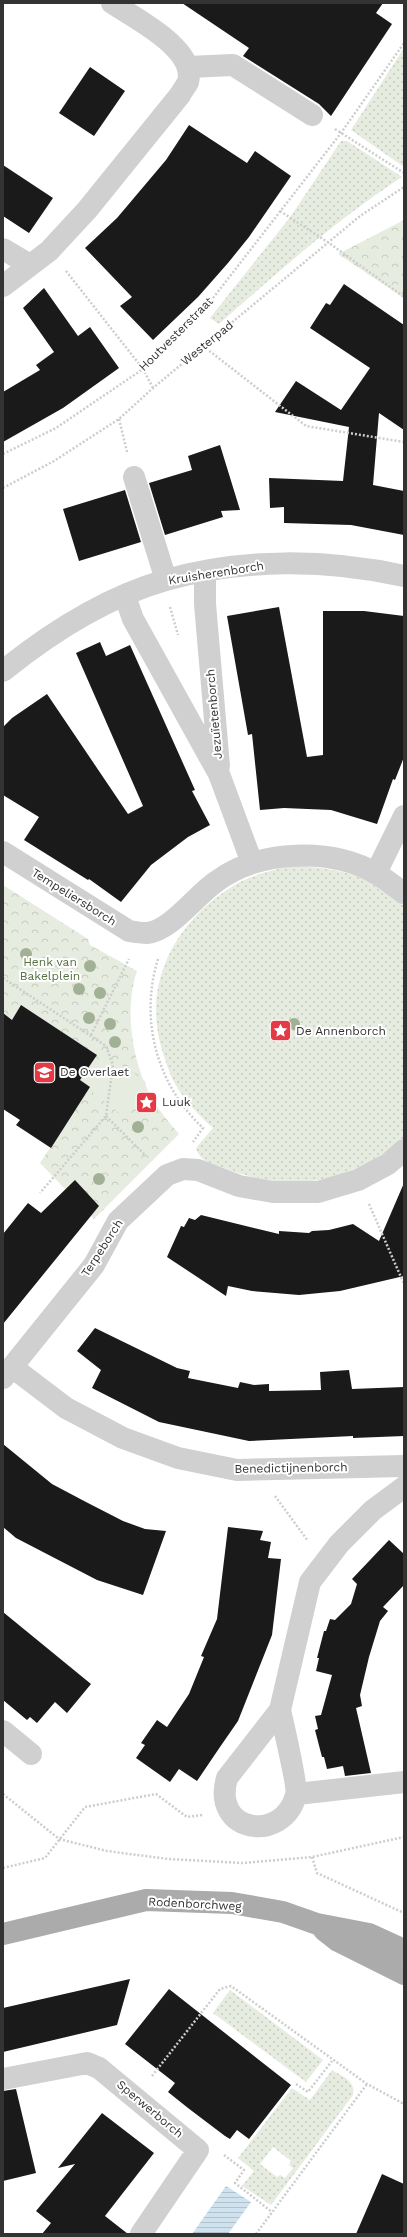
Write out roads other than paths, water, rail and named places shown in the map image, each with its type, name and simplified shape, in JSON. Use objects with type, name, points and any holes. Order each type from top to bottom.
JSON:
[{"type":"main road","name":"Rodenborchweg","points":[[3,1934],[146,1900],[232,1903],[283,1912],[317,1924],[369,1934],[404,1950]]},
{"type":"main road","name":"Rodenborchweg","points":[[317,1924],[338,1941],[404,1974]]},
{"type":"street","points":[[3,286],[50,251],[87,210],[180,95],[188,81],[188,67],[182,53],[171,43],[112,3]]},
{"type":"street","points":[[188,67],[233,65],[312,115]]},
{"type":"street","points":[[3,249],[30,265]]},
{"type":"street","points":[[134,477],[166,580]]},
{"type":"street","name":"Kruisherenborch","points":[[3,672],[31,649],[88,614],[126,596],[166,580],[257,564],[309,564],[367,568],[404,576]]},
{"type":"street","name":"Jezuïetenborch","points":[[205,572],[205,604],[219,774]]},
{"type":"street","name":"Jezuïetenborch","points":[[126,596],[133,619],[219,774]]},
{"type":"street","points":[[219,774],[252,863],[293,854],[339,859],[376,873],[404,893]]},
{"type":"street","points":[[376,873],[404,816]]},
{"type":"street","name":"Tempeliersborch","points":[[3,852],[138,932],[168,926],[217,880],[252,863]]},
{"type":"street","name":"Terpeborch","points":[[8,1372],[94,1265],[118,1221],[175,1172],[198,1170],[239,1186],[273,1192],[318,1192],[358,1180],[388,1164],[404,1150]]},
{"type":"street","name":"Benedictijnenborch","points":[[8,1372],[66,1408],[123,1438],[178,1458],[237,1470],[404,1466]]},
{"type":"street","points":[[280,1710],[297,1794],[288,1814],[266,1827],[242,1824],[229,1811],[224,1790],[228,1778],[280,1710],[310,1582],[339,1544],[372,1510],[404,1487]]},
{"type":"street","points":[[3,1731],[31,1754]]},
{"type":"street","points":[[297,1794],[404,1782]]},
{"type":"street","name":"Sperwerborch","points":[[3,2080],[87,2063],[99,2068],[198,2150],[141,2234]]},
{"type":"water","points":[[226,2186],[251,2202],[228,2234],[192,2234]]},
{"type":"place","name":"De Annenborch","points":[[281,1031]]},
{"type":"place","name":"De Overlaet","points":[[44,1072]]},
{"type":"place","name":"Luuk","points":[[146,1102]]},
{"type":"park label","name":"Henk van Bakelplein","points":[[50,969]]}]
